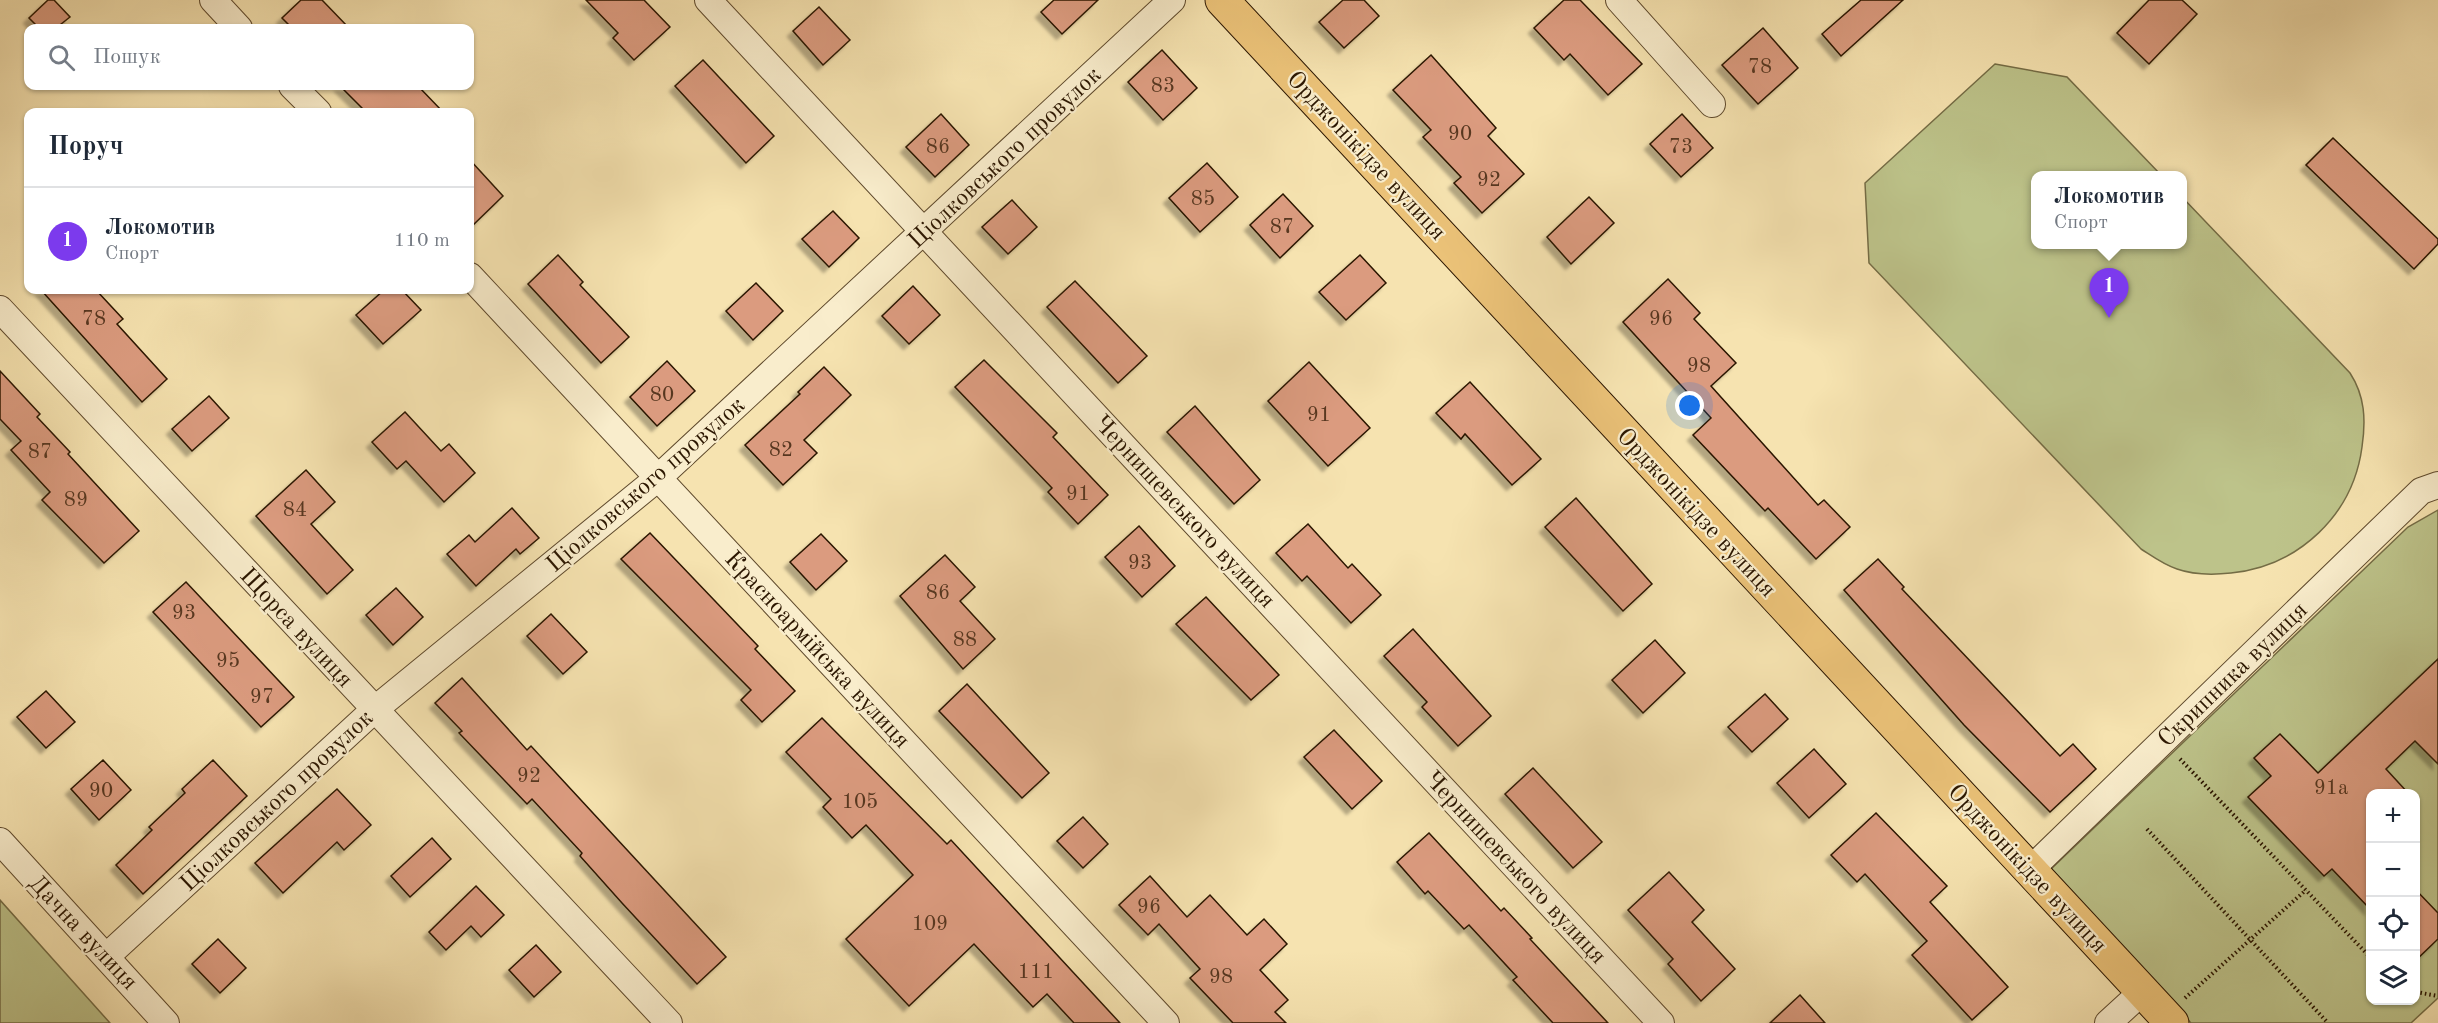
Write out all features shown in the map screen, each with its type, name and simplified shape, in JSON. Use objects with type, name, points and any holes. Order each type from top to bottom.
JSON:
[{"type":"main road","name":"Орджонікідзе вулиця","points":[[1222,0],[2159,1009]]},
{"type":"street","points":[[213,0],[235,24]]},
{"type":"street","name":"Чернишевського вулиця","points":[[708,0],[1661,1023]]},
{"type":"street","name":"Ціолковського провулок","points":[[107,956],[374,710],[658,478],[1172,0]]},
{"type":"street","points":[[1619,0],[1712,104]]},
{"type":"street","points":[[296,90],[314,108]]},
{"type":"street","name":"Красноармійська вулиця","points":[[474,280],[1166,1023]]},
{"type":"street","name":"Щорса вулиця","points":[[0,309],[669,1023]]},
{"type":"street","name":"Скрипника вулиця","points":[[2030,870],[2421,491],[2438,485]]},
{"type":"street","name":"Дачна вулиця","points":[[0,841],[166,1023]]},
{"type":"street","points":[[2108,1023],[2159,1009]]},
{"type":"path","points":[[2163,741],[2366,953]]},
{"type":"path","points":[[2147,829],[2328,1023]]},
{"type":"path","points":[[2159,1009],[2172,1010],[2306,890]]},
{"type":"path","points":[[2420,993],[2438,996]]},
{"type":"green space","points":[[1995,64],[2067,77],[2157,171],[2031,171],[2031,249],[2187,249],[2187,202],[2350,373],[2359,390],[2364,418],[2362,447],[2357,472],[2335,515],[2319,533],[2300,548],[2279,560],[2231,573],[2190,572],[2172,567],[2141,549],[1869,263],[1865,183]]},
{"type":"green space","points":[[2438,510],[2438,998],[2411,1023],[2191,1023],[2049,871],[2408,527]]},
{"type":"green space","points":[[0,900],[110,1023],[0,1023]]},
{"type":"building","points":[[48,0],[54,0],[70,17],[61,24],[35,24],[29,18]]},
{"type":"building","points":[[301,0],[322,0],[345,24],[288,24],[282,18]]},
{"type":"building","points":[[586,0],[644,0],[670,27],[634,60],[613,38],[618,33]]},
{"type":"building","points":[[1054,0],[1098,0],[1062,34],[1041,12]]},
{"type":"building","points":[[1343,0],[1364,0],[1379,16],[1344,48],[1319,22]]},
{"type":"building","points":[[1564,0],[1580,0],[1642,64],[1608,95],[1570,54],[1564,60],[1534,28]]},
{"type":"building","points":[[1861,0],[1903,0],[1841,56],[1822,34]]},
{"type":"building","points":[[2149,0],[2182,0],[2197,14],[2149,64],[2117,33]]},
{"type":"building","points":[[819,7],[850,40],[823,65],[793,31]]},
{"type":"building","points":[[1763,28],[1798,68],[1758,104],[1722,65]]},
{"type":"building","points":[[1162,50],[1197,88],[1163,120],[1128,82]]},
{"type":"building","points":[[1431,55],[1496,128],[1488,136],[1524,174],[1482,213],[1454,183],[1461,177],[1423,137],[1431,130],[1393,90]]},
{"type":"building","points":[[703,60],[774,136],[746,163],[675,86]]},
{"type":"building","points":[[344,90],[422,90],[439,108],[362,108]]},
{"type":"building","points":[[941,114],[969,145],[935,177],[906,147]]},
{"type":"building","points":[[1682,114],[1713,148],[1681,177],[1650,144]]},
{"type":"building","points":[[2333,138],[2438,239],[2438,244],[2414,269],[2306,165]]},
{"type":"building","points":[[1207,163],[1238,197],[1200,232],[1169,198]]},
{"type":"building","points":[[474,164],[503,196],[474,224]]},
{"type":"building","points":[[1283,194],[1313,226],[1280,258],[1250,225]]},
{"type":"building","points":[[1589,197],[1614,223],[1571,264],[1547,237]]},
{"type":"building","points":[[1012,200],[1037,227],[1008,254],[982,227]]},
{"type":"building","points":[[833,211],[859,238],[829,267],[802,239]]},
{"type":"building","points":[[558,255],[583,282],[580,285],[629,337],[601,363],[528,284]]},
{"type":"building","points":[[1360,255],[1386,283],[1346,320],[1319,292]]},
{"type":"building","points":[[1668,279],[1700,313],[1694,319],[1736,363],[1711,386],[1818,505],[1824,500],[1850,527],[1816,559],[1768,508],[1765,511],[1693,435],[1711,418],[1623,322]]},
{"type":"building","points":[[1075,281],[1147,356],[1118,383],[1047,307]]},
{"type":"building","points":[[756,283],[783,311],[753,340],[726,311]]},
{"type":"building","points":[[913,286],[940,315],[909,344],[882,316]]},
{"type":"building","points":[[45,294],[100,294],[123,319],[117,324],[167,379],[142,402]]},
{"type":"building","points":[[380,294],[406,294],[421,310],[383,344],[356,315]]},
{"type":"building","points":[[984,360],[1057,433],[1053,437],[1108,495],[1078,524],[1048,492],[1052,488],[955,387]]},
{"type":"building","points":[[667,361],[695,391],[657,426],[630,397]]},
{"type":"building","points":[[1309,362],[1370,428],[1328,466],[1268,401]]},
{"type":"building","points":[[824,367],[851,395],[804,440],[817,453],[783,485],[745,445],[800,394],[798,392]]},
{"type":"building","points":[[0,371],[40,414],[37,417],[70,452],[68,454],[139,531],[104,563],[42,500],[50,492],[11,450],[21,441],[0,419]]},
{"type":"building","points":[[1470,382],[1541,459],[1512,485],[1465,434],[1461,439],[1436,413]]},
{"type":"building","points":[[209,396],[229,418],[192,451],[172,429]]},
{"type":"building","points":[[1195,406],[1260,480],[1234,504],[1167,432]]},
{"type":"building","points":[[405,412],[441,451],[449,444],[475,473],[444,502],[406,461],[397,469],[372,442]]},
{"type":"building","points":[[306,470],[335,502],[311,524],[353,570],[327,594],[256,516]]},
{"type":"building","points":[[1576,498],[1652,584],[1623,611],[1545,527]]},
{"type":"building","points":[[512,508],[539,538],[520,554],[516,549],[476,586],[447,554],[469,535],[475,542]]},
{"type":"building","points":[[1308,524],[1348,568],[1352,564],[1381,595],[1351,623],[1307,576],[1302,581],[1276,553]]},
{"type":"building","points":[[1139,526],[1175,566],[1142,597],[1105,557]]},
{"type":"building","points":[[650,533],[758,646],[755,649],[795,691],[762,722],[741,700],[751,690],[621,559]]},
{"type":"building","points":[[821,534],[847,561],[816,590],[790,562]]},
{"type":"building","points":[[945,555],[975,587],[960,601],[995,639],[963,669],[900,596]]},
{"type":"building","points":[[1878,559],[1904,587],[1902,589],[2060,756],[2073,744],[2096,769],[2050,812],[1964,725],[1844,590]]},
{"type":"building","points":[[186,582],[294,697],[261,727],[153,612]]},
{"type":"building","points":[[396,588],[423,617],[393,645],[366,615]]},
{"type":"building","points":[[1206,597],[1279,675],[1251,700],[1176,624]]},
{"type":"building","points":[[551,614],[587,652],[563,674],[527,636]]},
{"type":"building","points":[[1413,629],[1491,716],[1458,746],[1422,707],[1427,702],[1384,656]]},
{"type":"building","points":[[1655,640],[1685,673],[1643,713],[1612,680]]},
{"type":"building","points":[[2438,659],[2438,764],[2415,741],[2386,769],[2404,789],[2366,789],[2366,905],[2332,869],[2324,876],[2248,797],[2271,776],[2254,758],[2280,734],[2318,773]]},
{"type":"building","points":[[462,678],[527,750],[531,746],[726,957],[697,984],[580,856],[582,853],[532,799],[527,804],[459,733],[462,731],[435,703]]},
{"type":"building","points":[[967,684],[1049,773],[1022,798],[939,711]]},
{"type":"building","points":[[46,691],[75,722],[46,748],[17,717]]},
{"type":"building","points":[[1765,694],[1788,719],[1752,752],[1728,727]]},
{"type":"building","points":[[822,718],[947,844],[951,840],[1120,1023],[1074,1023],[1047,994],[1033,1007],[974,944],[909,1006],[846,939],[913,875],[866,825],[852,838],[823,807],[831,799],[786,752]]},
{"type":"building","points":[[1334,730],[1382,781],[1352,809],[1304,757]]},
{"type":"building","points":[[1814,749],[1846,784],[1809,818],[1777,783]]},
{"type":"building","points":[[103,760],[131,790],[99,820],[71,789]]},
{"type":"building","points":[[213,760],[247,796],[143,894],[116,865],[152,830],[149,827],[185,793],[182,789]]},
{"type":"building","points":[[1533,768],[1602,842],[1573,868],[1505,794]]},
{"type":"building","points":[[337,789],[371,825],[344,850],[337,842],[283,893],[255,863]]},
{"type":"building","points":[[1876,813],[1947,886],[1930,902],[2008,987],[1972,1020],[1912,955],[1927,941],[1865,874],[1857,882],[1831,855]]},
{"type":"building","points":[[1083,817],[1108,844],[1083,868],[1057,841]]},
{"type":"building","points":[[1429,833],[1501,911],[1504,908],[1608,1023],[1553,1023],[1513,980],[1517,977],[1469,925],[1464,929],[1428,891],[1425,894],[1397,862]]},
{"type":"building","points":[[432,838],[451,859],[410,897],[391,876]]},
{"type":"building","points":[[1669,872],[1704,910],[1692,922],[1735,969],[1701,1001],[1668,964],[1673,959],[1628,910]]},
{"type":"building","points":[[1150,876],[1187,917],[1210,895],[1247,935],[1264,919],[1287,944],[1260,970],[1288,1000],[1275,1012],[1286,1023],[1233,1023],[1190,978],[1200,969],[1159,924],[1148,935],[1119,905]]},
{"type":"building","points":[[476,886],[504,915],[481,937],[471,926],[446,950],[429,932]]},
{"type":"building","points":[[2420,894],[2438,913],[2438,939],[2420,956]]},
{"type":"building","points":[[218,939],[246,968],[220,993],[192,964]]},
{"type":"building","points":[[536,945],[561,972],[534,997],[509,970]]},
{"type":"building","points":[[1800,995],[1825,1023],[1770,1023]]},
{"type":"place","name":"Локомотив","points":[[2109,318]]}]
